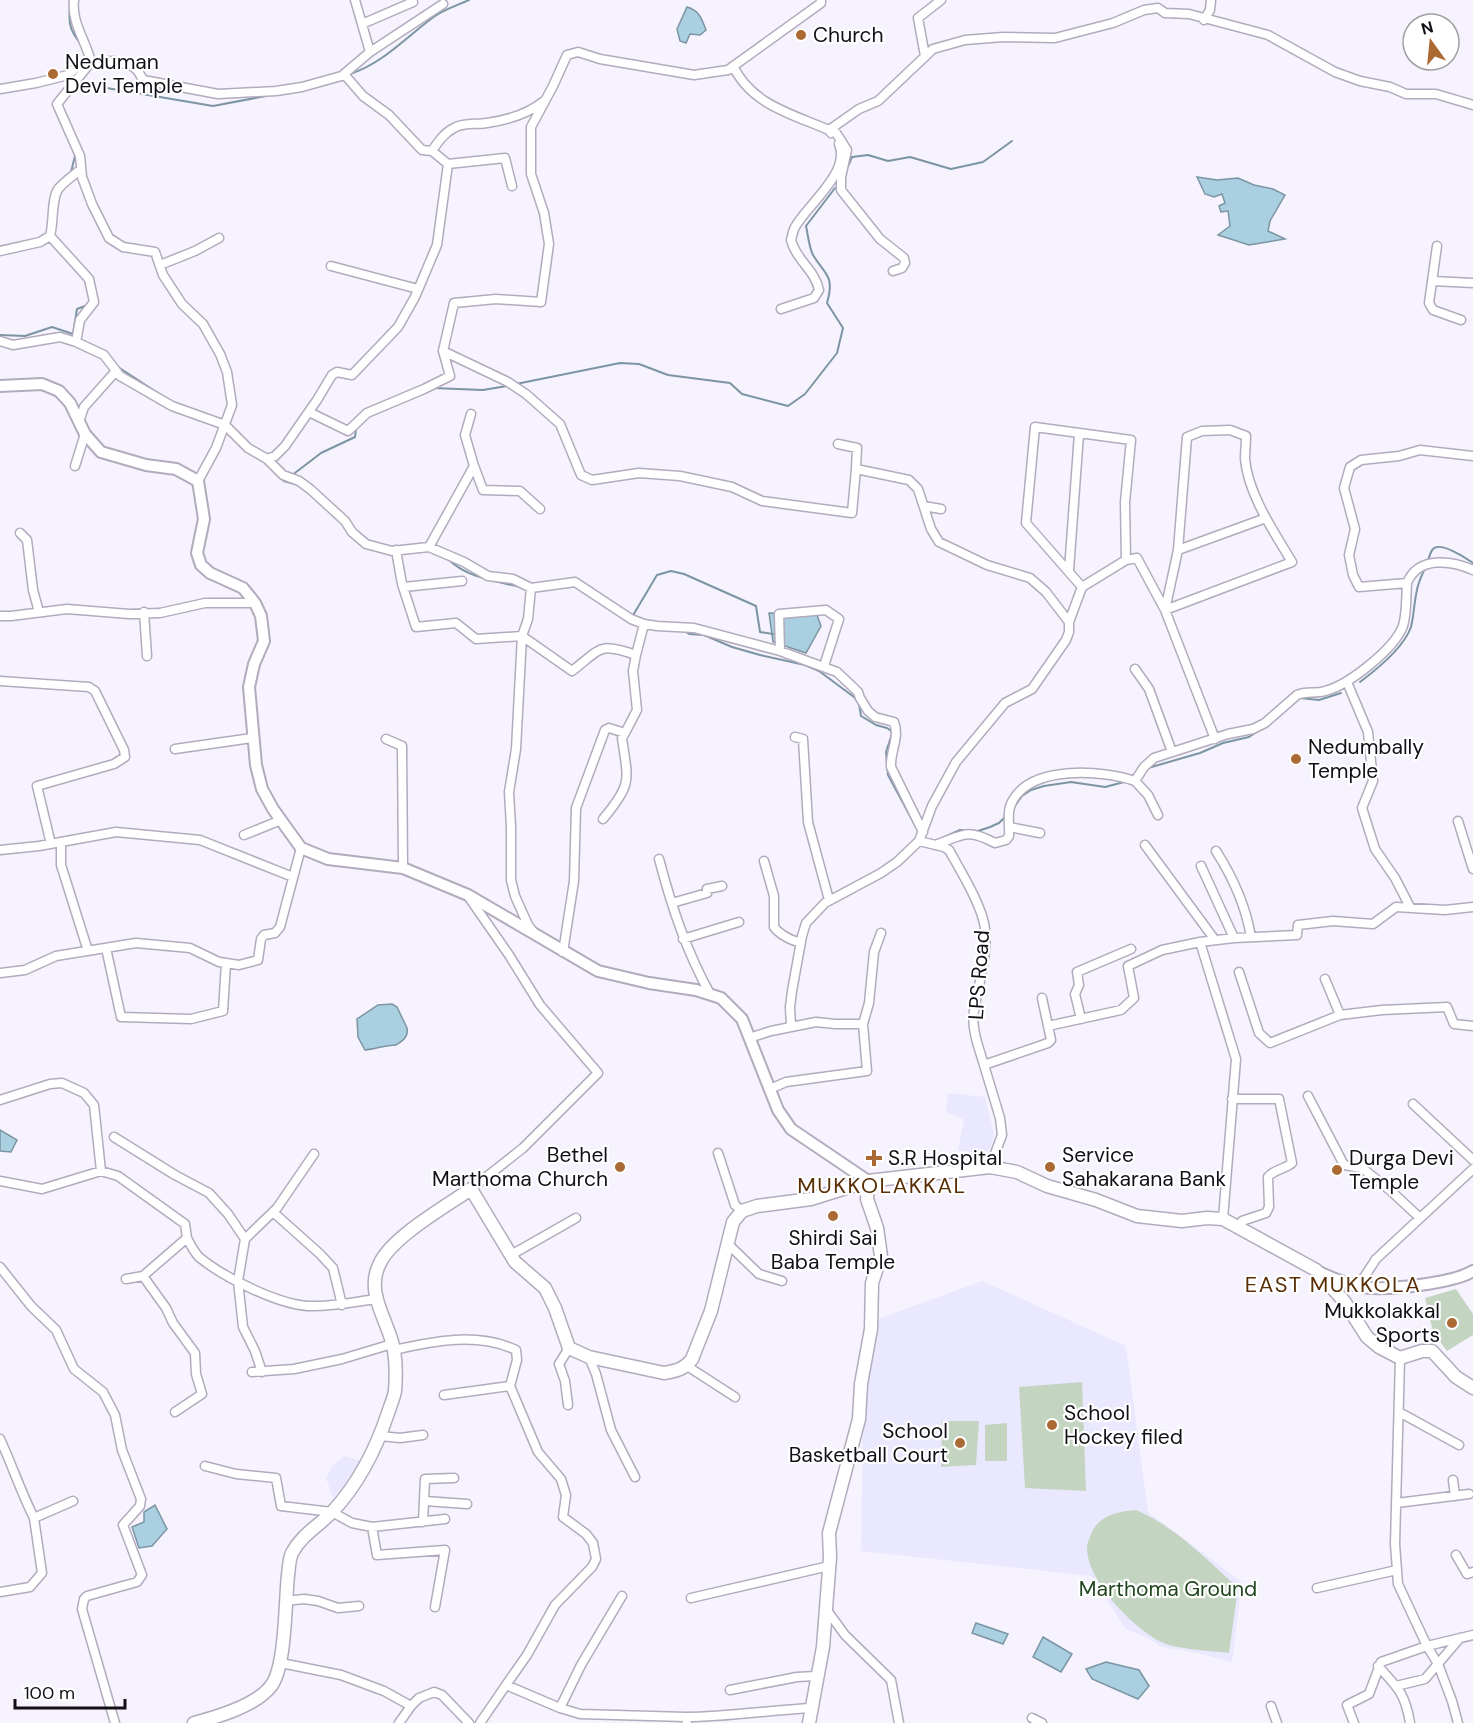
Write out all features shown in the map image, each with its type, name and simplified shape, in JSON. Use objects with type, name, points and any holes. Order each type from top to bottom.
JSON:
[{"type":"main road","points":[[194,1723],[220,1716],[255,1700],[272,1685],[281,1663],[291,1555],[302,1538],[332,1512],[360,1477],[380,1436],[395,1393],[393,1347],[376,1299],[375,1283],[380,1261],[425,1220],[471,1189],[515,1262],[545,1288],[555,1308],[569,1348],[589,1357],[664,1374],[687,1366],[711,1311],[733,1222],[742,1211],[757,1206],[811,1199],[868,1181],[990,1167],[1017,1172],[1047,1186],[1096,1200],[1137,1216],[1182,1221],[1207,1218],[1224,1220],[1316,1270],[1344,1301],[1367,1337],[1378,1347],[1400,1358],[1422,1351],[1432,1351],[1456,1377],[1473,1388]]},
{"type":"main road","points":[[808,1723],[823,1647],[830,1533],[859,1419],[861,1384],[871,1329],[872,1283],[881,1256],[877,1228],[867,1199],[868,1181]]},
{"type":"street","points":[[75,0],[73,13],[87,45],[91,62]]},
{"type":"street","points":[[355,0],[370,52]]},
{"type":"street","points":[[531,127],[567,55],[578,52],[611,61],[694,75],[733,70],[821,3],[821,0]]},
{"type":"street","points":[[926,56],[918,18],[941,0]]},
{"type":"street","points":[[1204,20],[1210,10],[1211,0]]},
{"type":"street","points":[[362,24],[413,2]]},
{"type":"street","points":[[0,89],[36,84],[68,75],[79,65],[91,62],[114,61],[131,65],[143,80],[218,94],[276,92],[346,76],[370,52],[443,4]]},
{"type":"street","points":[[829,130],[859,109],[878,101],[933,49],[965,40],[1003,37],[1054,38],[1113,23],[1144,10],[1158,8],[1165,13],[1189,14],[1268,36],[1335,72],[1360,81],[1390,87],[1406,94],[1436,94],[1473,105]]},
{"type":"street","points":[[91,62],[57,104],[80,156],[82,177],[92,204],[109,238],[123,247],[155,252],[164,275],[183,304],[202,324],[227,372],[232,405],[216,448],[198,481],[204,519],[197,553],[201,565],[210,573],[243,588],[255,603],[263,624],[264,641],[254,664],[249,687],[252,738],[262,789],[281,820],[301,848],[328,859],[403,868],[468,895],[598,971],[721,998],[742,1019],[778,1110],[791,1129],[868,1181]]},
{"type":"street","points":[[733,70],[744,86],[762,101],[836,133],[847,150],[841,181],[844,195],[880,239],[904,258],[905,263],[902,268],[893,271]]},
{"type":"street","points":[[346,76],[363,96],[389,115],[422,150],[432,151],[448,164],[505,158],[512,186]]},
{"type":"street","points":[[432,151],[440,138],[455,127],[488,123],[527,114],[547,98]]},
{"type":"street","points":[[309,412],[348,431],[367,413],[450,376],[443,351],[454,303],[496,299],[541,302],[549,244],[544,213],[531,174],[531,127],[527,114]]},
{"type":"street","points":[[781,309],[814,298],[819,290],[813,274],[800,259],[791,240],[795,228],[834,177],[839,165],[842,151],[829,130]]},
{"type":"street","points":[[267,459],[275,456],[285,446],[332,375],[338,372],[352,375],[398,327],[437,245],[448,164]]},
{"type":"street","points":[[0,251],[40,242],[50,236],[54,223],[53,204],[57,190],[81,169]]},
{"type":"street","points":[[50,236],[89,279],[94,302],[80,320],[76,342]]},
{"type":"street","points":[[160,265],[195,251],[219,238]]},
{"type":"street","points":[[1437,246],[1429,303],[1433,310],[1461,320]]},
{"type":"street","points":[[331,266],[418,289]]},
{"type":"street","points":[[1433,281],[1473,283]]},
{"type":"street","points":[[0,341],[13,345],[60,337],[104,355],[120,376],[172,406],[225,425],[248,448],[306,486],[345,521],[357,537],[366,544],[384,550],[429,547],[464,562],[488,576],[513,579],[531,588],[575,582],[631,619],[644,624],[694,628],[780,651],[837,672],[858,692],[868,711],[875,717],[894,722],[897,735],[890,758],[891,767],[918,840]]},
{"type":"street","points":[[443,351],[515,386],[560,424],[581,475],[592,480],[639,473],[680,476],[732,487],[762,501],[852,513],[857,448],[838,444]]},
{"type":"street","points":[[79,422],[84,407],[116,371]]},
{"type":"street","points":[[0,386],[42,384],[59,390],[70,403],[85,434],[101,452],[146,465],[176,469],[198,481]]},
{"type":"street","points":[[471,414],[465,435],[483,490],[520,491],[540,509]]},
{"type":"street","points":[[1082,587],[1026,523],[1035,427],[1131,440],[1125,502],[1126,560]]},
{"type":"street","points":[[1230,429],[1246,436],[1245,461],[1256,496],[1292,562],[1165,610],[1178,549],[1187,437],[1202,431],[1230,429]]},
{"type":"street","points":[[75,466],[85,434]]},
{"type":"street","points":[[1069,570],[1079,434]]},
{"type":"street","points":[[1407,583],[1359,587],[1353,575],[1349,555],[1355,529],[1344,488],[1350,467],[1361,460],[1399,456],[1420,450],[1473,456]]},
{"type":"street","points":[[429,547],[474,466]]},
{"type":"street","points":[[856,469],[909,480],[918,489],[931,530],[939,542],[987,565],[1030,578],[1046,592],[1069,622]]},
{"type":"street","points":[[924,506],[941,509]]},
{"type":"street","points":[[1178,549],[1266,518]]},
{"type":"street","points":[[20,533],[27,540],[33,590],[39,612]]},
{"type":"street","points":[[396,550],[404,588],[416,627],[456,623],[476,639],[522,636],[572,671],[604,648],[611,647],[636,655]]},
{"type":"street","points":[[791,1026],[790,1007],[806,923],[830,900],[897,862],[918,840],[932,806],[956,762],[1005,703],[1032,689],[1040,681],[1066,640],[1069,622],[1082,587],[1126,560],[1137,558],[1165,610],[1215,739]]},
{"type":"street","points":[[1135,781],[1144,767],[1154,758],[1253,729],[1268,720],[1297,694],[1323,692],[1347,681],[1395,639],[1403,626],[1407,583],[1411,575],[1422,566],[1444,561],[1460,563],[1473,570]]},
{"type":"street","points":[[404,588],[462,581]]},
{"type":"street","points":[[531,588],[528,619],[522,636],[516,749],[508,792],[512,879],[515,896],[528,925],[536,936]]},
{"type":"street","points":[[0,616],[67,609],[129,614],[160,613],[205,603],[255,603]]},
{"type":"street","points":[[780,651],[779,614],[826,610],[839,619],[824,666]]},
{"type":"street","points":[[144,612],[147,656]]},
{"type":"street","points":[[603,819],[627,785],[628,776],[622,738],[637,710],[633,671],[644,624]]},
{"type":"street","points":[[1135,669],[1149,689],[1172,752]]},
{"type":"street","points":[[0,681],[89,687],[95,691],[124,750],[123,760],[37,786],[51,844]]},
{"type":"street","points":[[1347,681],[1368,732],[1373,781],[1362,808],[1375,849],[1395,878],[1410,907]]},
{"type":"street","points":[[563,952],[574,881],[576,808],[605,730],[609,728],[625,733]]},
{"type":"street","points":[[795,737],[803,739],[805,745],[808,822],[830,900]]},
{"type":"street","points":[[175,749],[252,738]]},
{"type":"street","points":[[386,739],[402,746],[403,868]]},
{"type":"street","points":[[935,845],[968,833],[979,834],[999,843],[1009,836],[1010,807],[1013,800],[1021,790],[1037,779],[1051,775],[1089,774],[1122,777],[1135,781],[1148,795],[1158,814]]},
{"type":"street","points":[[244,835],[281,820]]},
{"type":"street","points":[[1458,821],[1473,869]]},
{"type":"street","points":[[1009,827],[1040,833]]},
{"type":"street","points":[[0,850],[51,844],[116,832],[200,840],[293,877]]},
{"type":"street","name":"LPS Road","points":[[918,840],[949,850],[980,912],[985,928],[983,963],[974,1011],[975,1039],[1000,1118],[1002,1135],[990,1167]]},
{"type":"street","points":[[62,842],[61,865],[88,951]]},
{"type":"street","points":[[1145,845],[1215,940]]},
{"type":"street","points":[[0,973],[25,970],[56,956],[136,943],[190,948],[226,963],[239,964],[258,960],[261,939],[264,935],[275,933],[280,927],[301,848]]},
{"type":"street","points":[[1216,851],[1227,868],[1249,923],[1251,937]]},
{"type":"street","points":[[659,859],[683,939],[710,994]]},
{"type":"street","points":[[764,861],[774,896],[774,927],[780,934],[801,942]]},
{"type":"street","points":[[1201,866],[1234,938]]},
{"type":"street","points":[[672,903],[707,893],[707,889],[722,886]]},
{"type":"street","points":[[468,895],[509,954],[540,1005],[598,1073],[523,1148],[471,1189]]},
{"type":"street","points":[[1048,1026],[1121,1010],[1134,998],[1128,966],[1162,950],[1215,940],[1297,935],[1298,925],[1333,921],[1373,924],[1396,907],[1445,910],[1473,907]]},
{"type":"street","points":[[683,939],[739,922]]},
{"type":"street","points":[[770,1089],[786,1082],[867,1071],[862,1024],[869,1003],[874,952],[881,933]]},
{"type":"street","points":[[1200,942],[1236,1059],[1224,1220]]},
{"type":"street","points":[[106,948],[122,1017],[191,1018],[223,1011],[226,963]]},
{"type":"street","points":[[1081,1019],[1075,994],[1079,985],[1077,972],[1131,949]]},
{"type":"street","points":[[1239,972],[1259,1033],[1266,1042],[1270,1043],[1340,1015],[1382,1010],[1447,1007],[1454,1024],[1473,1026]]},
{"type":"street","points":[[1324,979],[1340,1015]]},
{"type":"street","points":[[984,1065],[1051,1040],[1042,998]]},
{"type":"street","points":[[749,1038],[791,1026],[816,1022],[862,1024]]},
{"type":"street","points":[[0,1100],[50,1084],[62,1083],[84,1093],[94,1105],[101,1171]]},
{"type":"street","points":[[1308,1096],[1344,1166],[1362,1168],[1420,1218]]},
{"type":"street","points":[[1232,1100],[1279,1099],[1292,1163],[1270,1174],[1268,1178],[1269,1207],[1266,1213],[1242,1221],[1237,1228]]},
{"type":"street","points":[[1413,1104],[1473,1160]]},
{"type":"street","points":[[114,1137],[209,1193],[228,1214],[245,1239]]},
{"type":"street","points":[[718,1153],[735,1205],[742,1211]]},
{"type":"street","points":[[314,1154],[273,1212],[245,1239],[238,1281],[243,1327],[255,1351],[257,1372],[294,1369],[393,1347],[442,1340],[482,1340],[504,1344],[516,1350],[517,1360],[510,1386],[538,1452],[561,1479],[566,1495],[563,1517],[586,1534],[593,1543],[596,1559],[592,1568],[555,1605],[527,1655],[480,1723]]},
{"type":"street","points":[[1359,1285],[1376,1258],[1473,1168]]},
{"type":"street","points":[[0,1181],[42,1189],[101,1171],[118,1176],[185,1224],[187,1238],[197,1256],[259,1293],[306,1306],[342,1305],[376,1299]]},
{"type":"street","points":[[273,1212],[333,1268],[342,1305]]},
{"type":"street","points":[[512,1256],[576,1218]]},
{"type":"street","points":[[126,1280],[143,1276],[187,1238]]},
{"type":"street","points":[[727,1243],[759,1274],[782,1281]]},
{"type":"street","points":[[0,1267],[31,1306],[56,1330],[74,1369],[103,1392],[115,1416],[122,1450],[141,1499],[140,1506],[123,1525],[142,1575],[137,1582],[125,1587],[87,1596],[82,1609],[115,1723]]},
{"type":"street","points":[[1316,1270],[1337,1280],[1359,1285],[1393,1288],[1442,1281],[1473,1271]]},
{"type":"street","points":[[143,1276],[195,1353],[196,1374],[202,1394],[175,1412]]},
{"type":"street","points":[[568,1405],[565,1381],[559,1364],[569,1348]]},
{"type":"street","points":[[589,1357],[611,1430],[635,1477]]},
{"type":"street","points":[[1400,1358],[1395,1544],[1398,1584],[1438,1665],[1458,1723]]},
{"type":"street","points":[[687,1366],[735,1397]]},
{"type":"street","points":[[444,1395],[510,1386]]},
{"type":"street","points":[[1399,1412],[1459,1445]]},
{"type":"street","points":[[380,1436],[400,1438],[423,1435]]},
{"type":"street","points":[[0,1439],[17,1477],[18,1487],[34,1518],[42,1573],[30,1587],[0,1592]]},
{"type":"street","points":[[205,1466],[236,1474],[276,1478],[281,1506],[332,1512],[352,1523],[372,1527],[445,1519]]},
{"type":"street","points":[[423,1522],[425,1479],[454,1478]]},
{"type":"street","points":[[1453,1480],[1455,1496]]},
{"type":"street","points":[[1397,1503],[1469,1494]]},
{"type":"street","points":[[34,1518],[73,1501]]},
{"type":"street","points":[[425,1501],[467,1504]]},
{"type":"street","points":[[372,1527],[377,1555],[445,1550],[435,1607]]},
{"type":"street","points":[[1456,1555],[1467,1574],[1473,1572]]},
{"type":"street","points":[[691,1598],[829,1566]]},
{"type":"street","points":[[1317,1588],[1397,1570]]},
{"type":"street","points":[[560,1708],[581,1665],[622,1596]]},
{"type":"street","points":[[285,1601],[304,1599],[339,1608],[359,1606]]},
{"type":"street","points":[[825,1609],[845,1635],[891,1680],[899,1723]]},
{"type":"street","points":[[1354,1723],[1347,1705],[1369,1694],[1381,1662],[1427,1646],[1473,1635]]},
{"type":"street","points":[[1396,1686],[1425,1679],[1460,1638]]},
{"type":"street","points":[[281,1663],[341,1675],[384,1691],[411,1706]]},
{"type":"street","points":[[1378,1666],[1396,1686],[1407,1704],[1410,1723]]},
{"type":"street","points":[[730,1690],[797,1677],[816,1676]]},
{"type":"street","points":[[506,1685],[580,1714],[686,1720],[771,1710],[812,1708]]},
{"type":"street","points":[[399,1723],[419,1698],[434,1692],[441,1695],[469,1723]]},
{"type":"street","points":[[1271,1706],[1277,1723]]},
{"type":"street","points":[[1032,1718],[1042,1723]]},
{"type":"shaded area","points":[[687,7],[697,13],[706,30],[700,35],[690,34],[686,43],[680,41],[677,29]]},
{"type":"shaded area","points":[[1197,177],[1217,180],[1238,178],[1285,195],[1270,221],[1268,231],[1285,239],[1249,245],[1218,235],[1230,226],[1228,211],[1221,212],[1219,206],[1225,203],[1222,194],[1214,197],[1205,194]]},
{"type":"shaded area","points":[[769,613],[817,615],[821,626],[806,653],[773,642]]},
{"type":"shaded area","points":[[392,1004],[397,1007],[407,1028],[406,1036],[396,1045],[365,1050],[358,1037],[357,1019],[378,1005]]},
{"type":"shaded area","points":[[948,1093],[985,1097],[994,1134],[991,1147],[985,1155],[958,1150],[964,1120],[946,1112]]},
{"type":"shaded area","points":[[0,1130],[17,1140],[11,1152],[0,1151]]},
{"type":"shaded area","points":[[982,1281],[1126,1346],[1148,1512],[1242,1582],[1232,1662],[1162,1647],[1126,1629],[1091,1576],[861,1551],[863,1433],[875,1320]]},
{"type":"shaded area","points":[[344,1456],[365,1462],[333,1498],[326,1478],[332,1466]]},
{"type":"shaded area","points":[[155,1505],[167,1529],[152,1546],[139,1548],[132,1527],[144,1522],[144,1512]]},
{"type":"shaded area","points":[[976,1623],[1008,1634],[1003,1644],[972,1633]]},
{"type":"shaded area","points":[[1043,1637],[1072,1654],[1061,1672],[1033,1657]]},
{"type":"shaded area","points":[[1106,1662],[1139,1670],[1149,1686],[1138,1699],[1092,1679],[1086,1669]]},
{"type":"green space","name":"Mukkolakkal Sports","points":[[1456,1289],[1473,1314],[1473,1335],[1447,1351],[1433,1332],[1425,1298]]},
{"type":"green space","name":"School Hockey filed","points":[[1082,1382],[1086,1491],[1025,1488],[1019,1387]]},
{"type":"green space","name":"School Basketball Court","points":[[942,1421],[979,1421],[976,1465],[941,1467]]},
{"type":"green space","points":[[1007,1423],[1007,1461],[985,1461],[985,1425]]},
{"type":"green space","name":"Marthoma Ground","points":[[1136,1510],[1164,1525],[1238,1588],[1229,1653],[1184,1648],[1161,1642],[1137,1626],[1113,1602],[1103,1588],[1089,1560],[1087,1545],[1091,1534],[1098,1523],[1109,1516]]},
{"type":"waterway","points":[[350,74],[374,63],[447,9],[469,0]]},
{"type":"waterway","points":[[70,9],[71,28],[81,44]]},
{"type":"waterway","points":[[77,83],[213,106],[266,96]]},
{"type":"waterway","points":[[846,171],[852,157],[868,155],[888,161],[910,157],[951,169],[983,162],[1012,141]]},
{"type":"waterway","points":[[71,172],[75,156],[73,149]]},
{"type":"waterway","points":[[516,384],[620,363],[639,364],[668,375],[730,383],[742,394],[788,406],[805,394],[837,353],[843,328],[827,303],[830,286],[828,276],[813,255],[806,226],[835,188]]},
{"type":"waterway","points":[[0,335],[25,336],[52,327],[73,334],[77,309],[88,305]]},
{"type":"waterway","points":[[118,367],[161,395]]},
{"type":"waterway","points":[[433,388],[483,390],[507,386]]},
{"type":"waterway","points":[[180,413],[206,422]]},
{"type":"waterway","points":[[291,476],[321,453],[355,437],[356,429]]},
{"type":"waterway","points":[[281,478],[295,484]]},
{"type":"waterway","points":[[1427,563],[1432,550],[1436,547],[1453,551],[1473,563]]},
{"type":"waterway","points":[[449,560],[475,575],[524,588]]},
{"type":"waterway","points":[[1360,682],[1389,658],[1407,635],[1411,627],[1420,579],[1425,568]]},
{"type":"waterway","points":[[632,617],[657,575],[671,571],[684,574],[756,606],[760,632],[773,634]]},
{"type":"waterway","points":[[684,630],[689,634],[704,635],[732,647],[805,665],[819,671],[854,697],[859,704],[861,716],[891,731],[886,752],[888,775],[916,827]]},
{"type":"waterway","points":[[1300,698],[1319,700],[1341,693]]},
{"type":"waterway","points":[[1148,768],[1200,753],[1223,743],[1249,737],[1261,729]]},
{"type":"waterway","points":[[1012,810],[1022,796],[1044,786],[1071,782],[1105,787],[1124,782]]},
{"type":"waterway","points":[[940,839],[960,830],[978,831],[990,827],[999,823],[1006,816]]},
{"type":"place","name":"Church","points":[[801,35]]},
{"type":"place","name":"Neduman Devi Temple","points":[[53,74]]},
{"type":"place","name":"Nedumbally Temple","points":[[1296,759]]},
{"type":"place","name":"S.R Hospital","points":[[874,1158]]},
{"type":"place","name":"Bethel Marthoma Church","points":[[620,1167]]},
{"type":"place","name":"Service Sahakarana Bank","points":[[1050,1167]]},
{"type":"place","name":"Durga Devi Temple","points":[[1337,1170]]},
{"type":"place","name":"Shirdi Sai Baba Temple","points":[[833,1216]]},
{"type":"place","name":"Mukkolakkal Sports","points":[[1452,1323]]},
{"type":"place","name":"School Hockey filed","points":[[1052,1425]]},
{"type":"place","name":"School Basketball Court","points":[[960,1443]]},
{"type":"district","name":"MUKKOLAKKAL","points":[[882,1185]]},
{"type":"district","name":"EAST MUKKOLA","points":[[1333,1284]]}]
